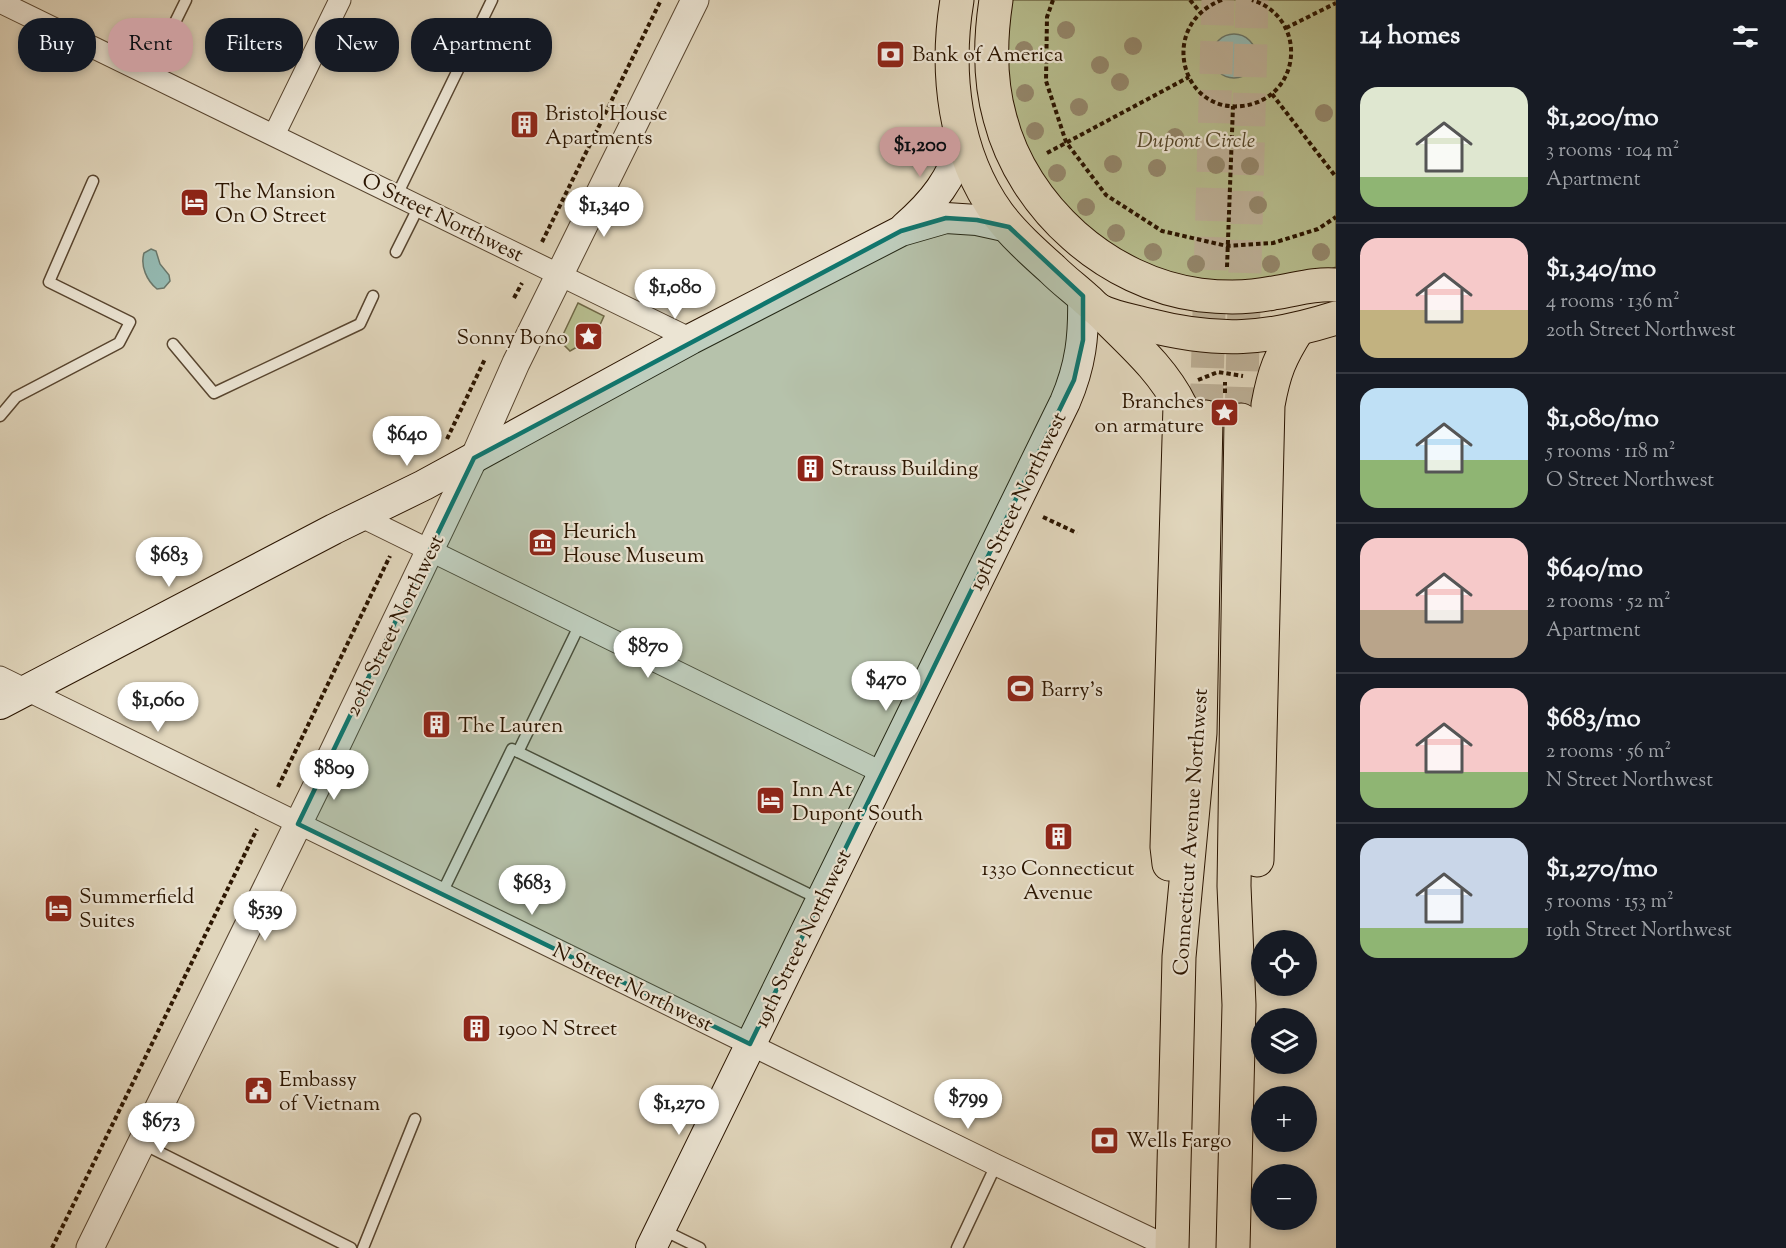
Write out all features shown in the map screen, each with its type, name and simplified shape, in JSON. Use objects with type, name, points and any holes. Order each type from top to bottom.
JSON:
[{"type":"main road","points":[[957,0],[953,30],[955,105],[964,142],[981,186],[1009,227],[1092,304],[1161,374],[1193,411]]},
{"type":"main road","points":[[996,0],[992,26],[992,58],[1000,118],[1020,168],[1049,210],[1069,232],[1113,264],[1139,278],[1172,290],[1227,297],[1250,297],[1321,284],[1336,285]]},
{"type":"main road","points":[[901,231],[935,199],[955,167],[964,142]]},
{"type":"main road","points":[[0,704],[13,683],[424,485],[691,339],[901,231],[946,218],[977,220],[1009,227]]},
{"type":"main road","points":[[1092,304],[1166,329],[1227,338],[1267,335],[1336,318]]},
{"type":"main road","name":"19th Street Northwest","points":[[656,1238],[1065,402],[1081,356],[1084,322],[1092,304]]},
{"type":"main road","name":"Connecticut Avenue Northwest","points":[[1233,1248],[1239,1005],[1233,886],[1255,412],[1281,356],[1298,329]]},
{"type":"main road","name":"Connecticut Avenue Northwest","points":[[1171,1248],[1179,957],[1167,847],[1193,411]]},
{"type":"street","points":[[274,135],[340,0]]},
{"type":"street","name":"20th Street Northwest","points":[[90,1248],[430,550],[516,363],[695,0]]},
{"type":"street","name":"O Street Northwest","points":[[0,2],[691,339]]},
{"type":"street","points":[[360,516],[883,773]]},
{"type":"street","name":"N Street Northwest","points":[[13,683],[996,1165],[1171,1248]]},
{"type":"lane","points":[[149,75],[186,0]]},
{"type":"lane","points":[[397,195],[492,0]]},
{"type":"lane","points":[[0,416],[16,397],[119,344],[130,322],[48,282],[93,181]]},
{"type":"lane","points":[[396,252],[419,206]]},
{"type":"lane","points":[[173,344],[214,393],[360,324],[373,296]]},
{"type":"lane","points":[[518,753],[580,624]]},
{"type":"lane","points":[[442,894],[512,749],[821,900]]},
{"type":"lane","points":[[363,1248],[415,1119]]},
{"type":"lane","points":[[141,1143],[351,1248]]},
{"type":"lane","points":[[957,1248],[996,1165]]},
{"type":"lane","points":[[656,1238],[700,1248]]},
{"type":"path","points":[[546,234],[661,0]]},
{"type":"path","points":[[1053,0],[1047,17],[1046,81],[1065,142],[1106,195],[1162,231],[1227,246],[1273,243],[1318,229],[1336,217]]},
{"type":"path","points":[[1190,0],[1200,12]]},
{"type":"path","points":[[1222,0],[1209,5],[1200,12],[1186,32],[1182,50],[1184,68],[1192,84],[1206,97],[1222,105],[1233,106],[1258,102],[1272,94],[1285,79],[1291,63],[1291,45],[1286,28],[1276,13],[1252,0]]},
{"type":"path","points":[[1286,28],[1336,3]]},
{"type":"path","points":[[1046,154],[1189,76]]},
{"type":"path","points":[[1272,94],[1336,177]]},
{"type":"path","points":[[1227,268],[1233,106]]},
{"type":"path","points":[[1193,411],[1184,393],[1190,385],[1218,372],[1226,372],[1245,376],[1262,392],[1255,412]]},
{"type":"path","points":[[1043,517],[1077,533]]},
{"type":"path","points":[[291,760],[373,591]]},
{"type":"path","points":[[52,1248],[246,851]]},
{"type":"highlighted area","points":[[946,218],[977,220],[1009,227],[1083,296],[1083,340],[1074,380],[750,1044],[298,824],[474,458],[901,231]]},
{"type":"green space","name":"Dupont Circle","points":[[1010,0],[1336,0],[1336,267],[1315,276],[1237,289],[1129,263],[1046,191],[1008,105],[1007,11]]},
{"type":"green space","points":[[578,303],[604,316],[599,327],[602,333],[570,351],[560,341]]},
{"type":"water","points":[[1234,34],[1249,41],[1256,56],[1249,71],[1234,78],[1219,71],[1212,56],[1219,41]]},
{"type":"water","points":[[151,249],[156,251],[160,264],[169,275],[170,281],[164,288],[157,289],[145,273],[144,253]]},
{"type":"tunnel","points":[[1206,417],[1218,0]]},
{"type":"tunnel","points":[[1241,420],[1252,0]]},
{"type":"place","name":"Bank of America","points":[[891,54]]},
{"type":"place","name":"Bristol House Apartments","points":[[524,125]]},
{"type":"place","name":"The Mansion On O Street","points":[[194,203]]},
{"type":"place","name":"Sonny Bono","points":[[589,337]]},
{"type":"place","name":"Branches on armature","points":[[1225,413]]},
{"type":"place","name":"Strauss Building","points":[[810,468]]},
{"type":"place","name":"Heurich House Museum","points":[[542,543]]},
{"type":"place","name":"Barry's","points":[[1020,689]]},
{"type":"place","name":"The Lauren","points":[[437,725]]},
{"type":"place","name":"Inn At Dupont South","points":[[771,801]]},
{"type":"place","name":"1330 Connecticut Avenue","points":[[1058,837]]},
{"type":"place","name":"Summerfield Suites","points":[[58,908]]},
{"type":"place","name":"1900 N Street","points":[[477,1028]]},
{"type":"place","name":"Embassy of Vietnam","points":[[258,1091]]},
{"type":"place","name":"Wells Fargo","points":[[1105,1140]]}]
